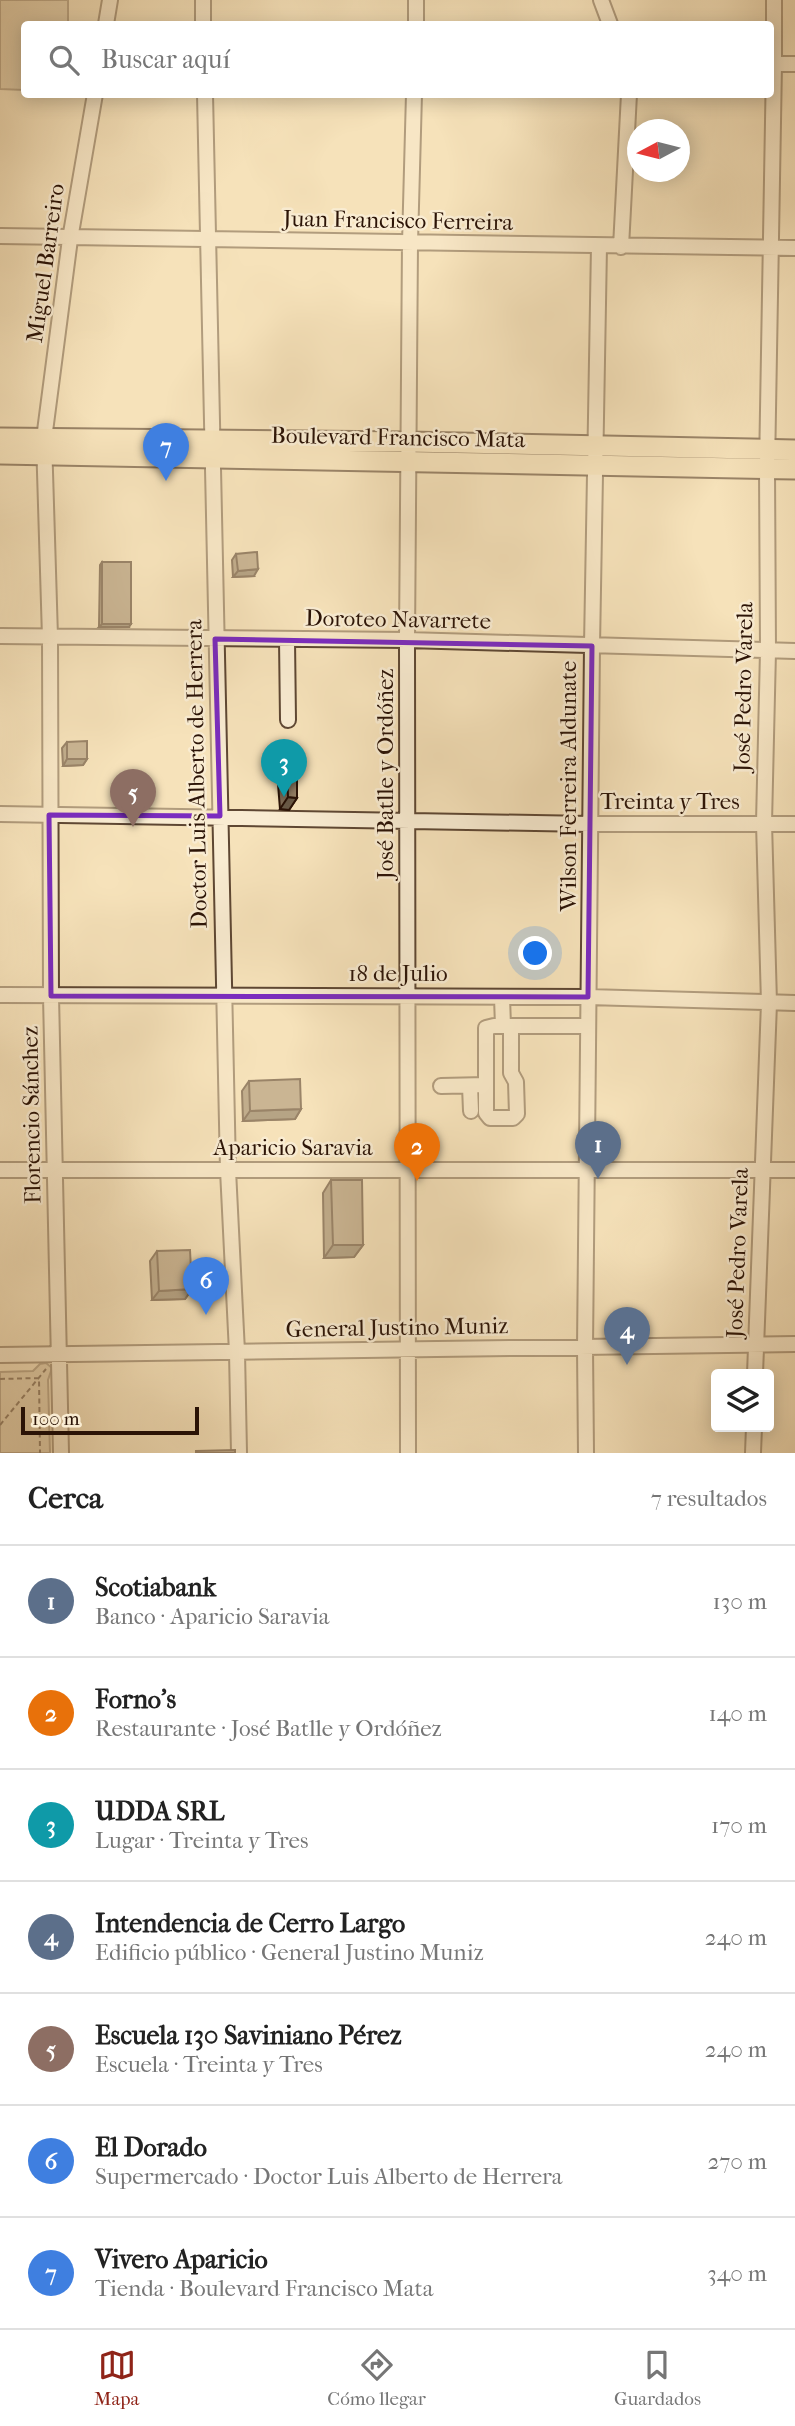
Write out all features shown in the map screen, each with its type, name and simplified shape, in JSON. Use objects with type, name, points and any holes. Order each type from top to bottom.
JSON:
[{"type":"main road","name":"Boulevard Francisco Mata","points":[[0,438],[44,447]]},
{"type":"main road","name":"Boulevard Francisco Mata","points":[[0,454],[44,447],[212,449],[409,442],[594,456]]},
{"type":"main road","name":"Boulevard Francisco Mata","points":[[212,449],[409,462],[594,456],[767,459],[795,469]]},
{"type":"main road","name":"Boulevard Francisco Mata","points":[[767,459],[795,450]]},
{"type":"street","points":[[106,21],[110,0]]},
{"type":"street","points":[[203,0],[203,21]]},
{"type":"street","points":[[416,0],[416,21]]},
{"type":"street","points":[[601,0],[609,21]]},
{"type":"street","name":"José Pedro Varela","points":[[774,0],[774,21]]},
{"type":"street","points":[[774,64],[795,64]]},
{"type":"street","name":"Miguel Barreiro","points":[[44,447],[70,239],[94,98]]},
{"type":"street","name":"Doctor Luis Alberto de Herrera","points":[[205,98],[228,1170],[239,1453]]},
{"type":"street","name":"José Batlle y Ordóñez","points":[[408,1453],[407,640],[414,98]]},
{"type":"street","points":[[621,247],[629,98]]},
{"type":"street","name":"José Pedro Varela","points":[[755,1369],[769,1003],[764,823],[772,98]]},
{"type":"street","name":"Juan Francisco Ferreira","points":[[0,236],[795,248]]},
{"type":"street","name":"Wilson Ferreira Aldunate","points":[[586,1453],[584,1348],[598,246]]},
{"type":"street","name":"Florencio Sánchez","points":[[44,447],[50,638],[48,815],[61,1453]]},
{"type":"street","name":"Doroteo Navarrete","points":[[0,636],[407,640],[795,651]]},
{"type":"street","points":[[287,640],[288,720]]},
{"type":"street","name":"Treinta y Tres","points":[[0,814],[590,824],[795,824]]},
{"type":"street","name":"18 de Julio","points":[[0,995],[588,997],[795,1003]]},
{"type":"street","points":[[498,997],[503,1026],[511,1073],[516,1082],[515,1117],[490,1118],[486,1085],[486,1028],[503,1026],[588,1026]]},
{"type":"street","points":[[441,1086],[486,1085]]},
{"type":"street","points":[[470,1086],[471,1111]]},
{"type":"street","name":"Aparicio Saravia","points":[[0,1170],[795,1170]]},
{"type":"street","name":"General Justino Muniz","points":[[0,1355],[795,1344]]},
{"type":"street","points":[[753,1453],[754,1432]]},
{"type":"path","points":[[0,1425],[59,1354]]},
{"type":"path","points":[[0,1379],[39,1378]]},
{"type":"path","points":[[39,1378],[40,1453]]},
{"type":"highlighted area","points":[[215,639],[592,646],[588,997],[51,996],[49,815],[220,816]]},
{"type":"shaded area","points":[[0,0],[68,0],[68,21],[21,21],[21,90],[0,89]]},
{"type":"shaded area","points":[[46,1363],[52,1368],[48,1380],[50,1453],[0,1453],[0,1372],[33,1371],[40,1364]]},
{"type":"building","points":[[257,552],[258,569],[238,571],[236,554]]},
{"type":"building","points":[[102,562],[131,562],[131,624],[102,624]]},
{"type":"building","points":[[87,741],[87,759],[67,759],[67,742]]},
{"type":"building","points":[[287,772],[297,772],[297,798],[288,797]]},
{"type":"building","points":[[300,1079],[301,1109],[250,1111],[249,1081]]},
{"type":"building","points":[[331,1180],[362,1180],[363,1245],[333,1245]]},
{"type":"building","points":[[190,1250],[192,1289],[159,1291],[157,1251]]},
{"type":"building","points":[[235,1450],[235,1453],[196,1453],[196,1451]]},
{"type":"place","name":"Vivero Aparicio","points":[[166,481]]},
{"type":"place","name":"UDDA SRL","points":[[284,797]]},
{"type":"place","name":"Escuela 130 Saviniano Pérez","points":[[133,827]]},
{"type":"place","name":"Scotiabank","points":[[598,1179]]},
{"type":"place","name":"Forno’s","points":[[417,1181]]},
{"type":"place","name":"El Dorado","points":[[206,1315]]},
{"type":"place","name":"Intendencia de Cerro Largo","points":[[627,1365]]}]
